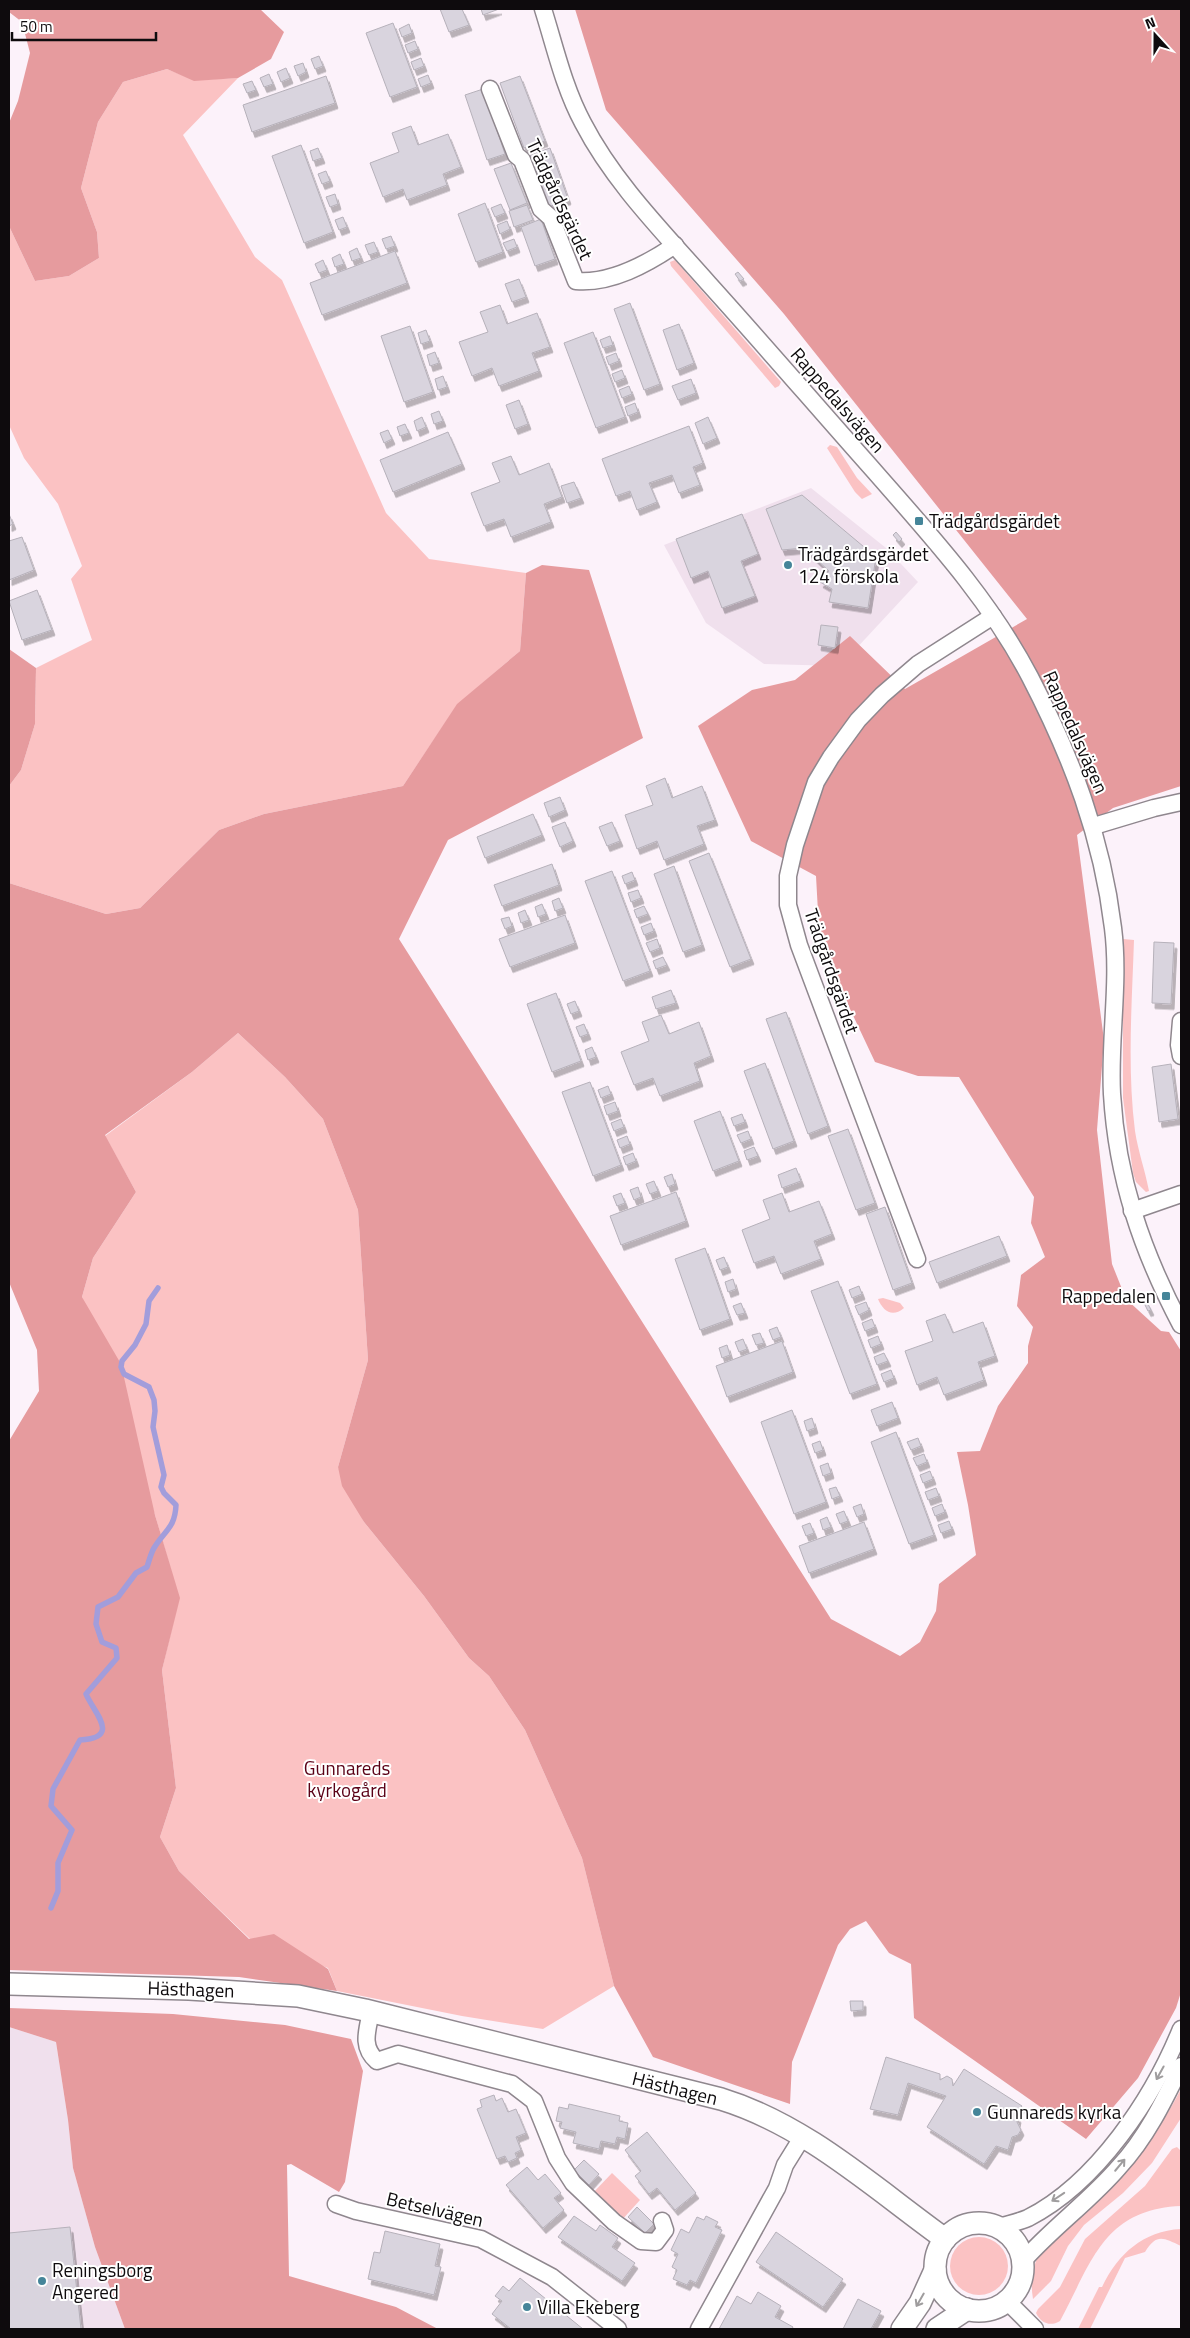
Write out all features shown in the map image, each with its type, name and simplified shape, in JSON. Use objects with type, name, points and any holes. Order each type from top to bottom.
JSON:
[{"type":"street","name":"Rappedalsvägen","points":[[543,9],[574,105],[584,127],[602,154],[628,189],[675,245],[919,521],[961,572],[993,616],[1029,674],[1078,781],[1094,826],[1114,929],[1112,1093],[1117,1145],[1132,1211],[1144,1247],[1181,1325]]},
{"type":"street","name":"Trädgårdsgärdet","points":[[490,89],[516,155],[522,160],[541,209],[550,218],[576,281],[591,282],[629,270],[648,263],[675,245]]},
{"type":"street","name":"Trädgårdsgärdet","points":[[917,1259],[799,945],[788,905],[788,876],[795,845],[816,782],[830,757],[858,720],[882,694],[918,664],[993,616]]},
{"type":"street","points":[[1094,826],[1181,802]]},
{"type":"street","points":[[1181,1021],[1181,1056]]},
{"type":"street","points":[[1132,1211],[1181,1194]]},
{"type":"street","name":"Hästhagen","points":[[9,1984],[244,1991],[298,1996],[371,2012],[721,2099],[747,2107],[804,2136],[945,2239]]},
{"type":"street","points":[[371,2012],[365,2042],[370,2055],[377,2061],[398,2054],[512,2084],[534,2101],[557,2158],[573,2183],[614,2222],[640,2241],[656,2242],[665,2230],[662,2221]]},
{"type":"street","points":[[999,2227],[1028,2218],[1072,2188],[1098,2161],[1118,2137],[1150,2092],[1171,2055],[1181,2029]]},
{"type":"street","points":[[1023,2260],[1044,2237],[1094,2193],[1120,2166],[1148,2129],[1181,2066]]},
{"type":"street","points":[[699,2329],[776,2188],[785,2165],[804,2136]]},
{"type":"street","name":"Betselvägen","points":[[336,2204],[356,2211],[481,2239],[552,2277],[618,2329]]},
{"type":"street","points":[[902,2329],[920,2303],[935,2270],[937,2254],[945,2239],[956,2229],[970,2223],[985,2223],[999,2227],[1006,2231],[1018,2244],[1023,2260],[1020,2283],[1007,2301],[988,2310],[967,2309],[948,2298],[939,2285],[935,2270]]},
{"type":"street","points":[[1007,2301],[1035,2329]]},
{"type":"street","points":[[937,2329],[967,2309]]},
{"type":"shaded area","points":[[9,9],[260,9],[284,32],[271,59],[238,78],[194,81],[167,69],[123,82],[98,122],[81,188],[97,232],[99,258],[69,276],[35,281],[9,226],[9,123],[18,101],[30,53],[22,22],[9,12]]},
{"type":"shaded area","points":[[575,9],[1181,9],[1181,786],[1113,808],[1077,835],[1104,1040],[1097,1130],[1112,1264],[1126,1299],[1161,1331],[1169,1332],[1181,1351],[1181,1992],[1176,2008],[1138,2078],[1086,2139],[914,2018],[911,1964],[889,1953],[866,1921],[850,1929],[838,1945],[792,2062],[790,2104],[653,2057],[614,1986],[582,1858],[525,1730],[489,1676],[469,1658],[424,1596],[364,1522],[342,1486],[338,1467],[368,1360],[358,1210],[323,1119],[285,1077],[238,1033],[192,1072],[105,1135],[136,1192],[93,1258],[82,1297],[121,1364],[155,1515],[180,1598],[162,1670],[176,1788],[160,1837],[179,1871],[249,1939],[274,1934],[328,1969],[337,1991],[239,1977],[9,1970],[9,1441],[39,1391],[37,1350],[9,1282],[9,883],[106,914],[140,908],[219,830],[264,814],[403,786],[457,704],[520,651],[526,573],[542,565],[589,570],[643,738],[448,840],[399,939],[831,1619],[900,1656],[920,1642],[936,1611],[939,1584],[976,1555],[957,1452],[980,1451],[998,1406],[1028,1363],[1028,1346],[1033,1327],[1017,1306],[1021,1275],[1045,1257],[1031,1223],[1034,1197],[959,1077],[918,1076],[875,1062],[850,1009],[819,930],[816,876],[751,841],[698,726],[752,690],[795,680],[850,636],[905,689],[1027,619],[784,314],[606,110]]},
{"type":"shaded area","name":"Trädgårdsgärdet 124 förskola","points":[[811,488],[886,548],[918,582],[840,666],[764,664],[706,623],[664,545]]},
{"type":"shaded area","points":[[9,649],[36,668],[35,724],[21,770],[9,786]]},
{"type":"shaded area","points":[[9,2008],[173,2014],[285,2025],[351,2039],[363,2071],[345,2182],[339,2192],[291,2164],[287,2165],[289,2276],[396,2307],[438,2329],[125,2329],[95,2247],[73,2168],[56,2042],[9,2027]]},
{"type":"shaded area","points":[[9,2027],[56,2042],[73,2168],[95,2247],[125,2329],[9,2329]]},
{"type":"green space","points":[[167,69],[194,80],[238,78],[183,135],[255,257],[282,280],[386,513],[429,559],[526,573],[520,651],[457,705],[403,786],[264,814],[219,830],[140,908],[106,914],[9,883],[9,786],[21,770],[35,724],[36,668],[92,640],[71,579],[82,566],[58,504],[24,458],[9,425],[9,226],[35,281],[69,276],[99,258],[97,232],[81,188],[98,122],[123,82]]},
{"type":"green space","points":[[675,260],[781,382],[779,386],[775,388],[671,266],[670,262]]},
{"type":"green space","points":[[830,445],[837,447],[857,478],[872,494],[862,499],[855,492],[827,448]]},
{"type":"green space","points":[[1123,939],[1134,940],[1131,1083],[1135,1131],[1149,1191],[1146,1192],[1136,1182],[1133,1173],[1123,1098]]},
{"type":"green space","name":"Gunnareds kyrkogård","points":[[238,1033],[285,1077],[323,1119],[358,1210],[368,1360],[338,1467],[364,1522],[424,1596],[469,1658],[489,1676],[525,1730],[582,1858],[614,1986],[543,2029],[462,2016],[337,1991],[328,1968],[250,1939],[179,1871],[160,1837],[176,1788],[162,1670],[179,1598],[155,1515],[82,1297],[93,1258],[136,1192],[105,1136],[192,1072]]},
{"type":"green space","points":[[883,1298],[900,1303],[904,1308],[892,1313],[888,1312],[882,1307],[878,1299]]},
{"type":"green space","points":[[1181,2089],[1181,2118],[1152,2163],[1123,2193],[1084,2225],[1068,2246],[1051,2281],[1033,2299],[1033,2272],[1040,2253],[1057,2234],[1102,2197],[1125,2173],[1156,2132]]},
{"type":"green space","points":[[1177,2147],[1181,2151],[1181,2206],[1155,2209],[1134,2217],[1117,2229],[1103,2243],[1091,2260],[1060,2321],[1053,2324],[1043,2322],[1036,2313],[1038,2309],[1060,2287],[1085,2239],[1145,2186],[1172,2149]]},
{"type":"green space","points":[[612,2173],[640,2200],[621,2221],[592,2194]]},
{"type":"green space","points":[[1181,2229],[1181,2246],[1161,2239],[1153,2242],[1145,2252],[1125,2258],[1090,2329],[1078,2329],[1099,2287],[1102,2287],[1116,2264],[1133,2246],[1155,2234]]},
{"type":"green space","points":[[979,2237],[990,2239],[1003,2250],[1008,2266],[1006,2277],[995,2290],[979,2295],[968,2293],[955,2282],[950,2266],[952,2255],[963,2242]]},
{"type":"building","points":[[440,9],[462,9],[469,25],[449,32]]},
{"type":"building","points":[[481,9],[499,9],[483,15]]},
{"type":"building","points":[[393,23],[417,87],[390,97],[366,33]]},
{"type":"building","points":[[409,24],[412,33],[402,37],[399,29]]},
{"type":"building","points":[[415,41],[418,49],[408,53],[405,45]]},
{"type":"building","points":[[319,56],[323,66],[315,69],[311,59]]},
{"type":"building","points":[[421,58],[424,66],[414,70],[411,62]]},
{"type":"building","points":[[303,63],[306,72],[298,76],[294,66]]},
{"type":"building","points":[[286,68],[290,78],[281,82],[277,72]]},
{"type":"building","points":[[269,74],[273,84],[264,87],[260,78]]},
{"type":"building","points":[[428,75],[431,83],[421,87],[418,79]]},
{"type":"building","points":[[326,76],[335,103],[252,132],[243,105]]},
{"type":"building","points":[[520,76],[545,141],[524,148],[500,83]]},
{"type":"building","points":[[252,81],[256,90],[247,93],[243,84]]},
{"type":"building","points":[[483,89],[505,154],[487,160],[465,95]]},
{"type":"building","points":[[411,126],[418,145],[448,134],[461,167],[443,174],[447,185],[407,200],[403,189],[383,197],[370,163],[399,152],[392,133]]},
{"type":"building","points":[[301,145],[333,232],[304,243],[272,156]]},
{"type":"building","points":[[318,148],[322,158],[313,161],[310,151]]},
{"type":"building","points":[[550,148],[568,199],[549,207],[530,155]]},
{"type":"building","points":[[511,163],[527,203],[510,210],[494,169]]},
{"type":"building","points":[[326,171],[330,181],[322,184],[318,174]]},
{"type":"building","points":[[335,194],[338,204],[330,207],[326,197]]},
{"type":"building","points":[[485,203],[503,252],[476,262],[458,214]]},
{"type":"building","points":[[501,204],[505,213],[495,217],[491,208]]},
{"type":"building","points":[[527,205],[533,220],[514,227],[509,211]]},
{"type":"building","points":[[343,217],[347,227],[339,230],[335,220]]},
{"type":"building","points":[[541,219],[555,259],[535,266],[521,227]]},
{"type":"building","points":[[507,221],[510,229],[500,234],[497,225]]},
{"type":"building","points":[[391,236],[395,246],[386,249],[382,239]]},
{"type":"building","points":[[514,239],[517,247],[507,251],[503,243]]},
{"type":"building","points":[[374,242],[378,252],[369,255],[365,245]]},
{"type":"building","points":[[357,248],[361,258],[352,261],[349,252]]},
{"type":"building","points":[[395,251],[407,283],[322,315],[310,283]]},
{"type":"building","points":[[340,254],[344,264],[335,267],[332,258]]},
{"type":"building","points":[[323,260],[327,270],[319,273],[315,264]]},
{"type":"building","points":[[738,272],[744,279],[740,281],[735,274]]},
{"type":"building","points":[[519,279],[526,297],[512,302],[505,284]]},
{"type":"building","points":[[630,303],[660,384],[644,390],[614,309]]},
{"type":"building","points":[[500,305],[507,324],[537,313],[550,347],[532,353],[539,371],[499,386],[492,368],[472,376],[459,342],[488,332],[480,312]]},
{"type":"building","points":[[679,324],[694,363],[677,370],[663,330]]},
{"type":"building","points":[[410,326],[433,392],[404,402],[381,336]]},
{"type":"building","points":[[426,330],[430,341],[421,344],[418,333]]},
{"type":"building","points":[[593,332],[625,417],[596,428],[564,343]]},
{"type":"building","points":[[610,336],[613,345],[603,348],[600,340]]},
{"type":"building","points":[[435,352],[439,363],[430,366],[427,355]]},
{"type":"building","points":[[616,353],[619,361],[609,365],[606,357]]},
{"type":"building","points":[[622,370],[625,378],[615,382],[612,374]]},
{"type":"building","points":[[443,376],[447,387],[438,390],[435,379]]},
{"type":"building","points":[[691,379],[696,393],[678,400],[672,386]]},
{"type":"building","points":[[629,386],[632,394],[622,398],[619,390]]},
{"type":"building","points":[[519,400],[528,424],[515,429],[506,405]]},
{"type":"building","points":[[635,403],[638,412],[628,416],[625,407]]},
{"type":"building","points":[[439,411],[443,421],[434,424],[431,414]]},
{"type":"building","points":[[422,417],[426,427],[417,431],[414,421]]},
{"type":"building","points":[[708,417],[717,438],[703,444],[695,423]]},
{"type":"building","points":[[405,424],[409,433],[400,436],[397,427]]},
{"type":"building","points":[[689,426],[703,463],[693,467],[700,485],[679,493],[672,475],[649,483],[657,502],[637,510],[630,491],[616,496],[602,459]]},
{"type":"building","points":[[388,430],[392,439],[384,443],[380,433]]},
{"type":"building","points":[[448,432],[462,464],[393,492],[380,460]]},
{"type":"building","points":[[511,456],[519,475],[549,463],[562,497],[544,504],[551,522],[511,537],[504,519],[484,526],[471,493],[500,482],[492,463]]},
{"type":"building","points":[[574,482],[581,498],[567,503],[561,486]]},
{"type":"building","points":[[802,495],[876,557],[868,608],[829,602],[832,589],[820,582],[829,571],[804,548],[782,550],[766,509]]},
{"type":"building","points":[[9,514],[13,524],[9,526]]},
{"type":"building","points":[[742,514],[758,554],[741,561],[755,596],[722,608],[708,571],[691,578],[676,539]]},
{"type":"building","points":[[896,532],[902,539],[899,542],[893,535]]},
{"type":"building","points":[[22,537],[34,570],[9,580],[9,541]]},
{"type":"building","points":[[37,590],[52,630],[22,640],[9,601]]},
{"type":"building","points":[[821,625],[838,627],[835,648],[818,645]]},
{"type":"building","points":[[665,778],[672,798],[702,786],[715,820],[697,826],[704,844],[664,860],[657,841],[637,849],[625,815],[653,805],[646,786]]},
{"type":"building","points":[[560,797],[565,810],[549,817],[544,803]]},
{"type":"building","points":[[533,814],[542,835],[485,858],[477,837]]},
{"type":"building","points":[[565,822],[573,841],[560,847],[552,827]]},
{"type":"building","points":[[612,822],[620,841],[607,846],[599,827]]},
{"type":"building","points":[[709,853],[751,959],[730,967],[689,861]]},
{"type":"building","points":[[552,864],[559,885],[502,906],[494,885]]},
{"type":"building","points":[[674,866],[702,945],[683,952],[654,874]]},
{"type":"building","points":[[612,871],[650,971],[623,981],[585,881]]},
{"type":"building","points":[[632,872],[635,880],[625,884],[622,876]]},
{"type":"building","points":[[638,890],[641,898],[631,902],[628,893]]},
{"type":"building","points":[[559,898],[563,908],[555,911],[552,901]]},
{"type":"building","points":[[542,904],[546,914],[538,917],[535,907]]},
{"type":"building","points":[[644,906],[648,914],[637,918],[634,910]]},
{"type":"building","points":[[525,910],[529,920],[521,923],[518,913]]},
{"type":"building","points":[[565,915],[575,943],[510,967],[499,939]]},
{"type":"building","points":[[509,917],[512,926],[505,929],[501,919]]},
{"type":"building","points":[[651,923],[654,931],[644,935],[641,927]]},
{"type":"building","points":[[657,939],[660,948],[650,952],[646,943]]},
{"type":"building","points":[[1154,942],[1174,943],[1171,1004],[1152,1003]]},
{"type":"building","points":[[663,957],[667,965],[656,969],[653,961]]},
{"type":"building","points":[[671,990],[676,1003],[656,1009],[652,997]]},
{"type":"building","points":[[556,993],[581,1061],[552,1072],[527,1004]]},
{"type":"building","points":[[575,1001],[579,1011],[571,1014],[567,1004]]},
{"type":"building","points":[[786,1012],[828,1126],[808,1134],[766,1019]]},
{"type":"building","points":[[661,1015],[669,1034],[699,1022],[711,1056],[694,1063],[700,1081],[660,1096],[653,1078],[634,1085],[621,1052],[649,1041],[642,1022]]},
{"type":"building","points":[[584,1024],[588,1034],[580,1037],[576,1027]]},
{"type":"building","points":[[592,1047],[596,1057],[588,1060],[585,1050]]},
{"type":"building","points":[[765,1063],[794,1141],[773,1149],[744,1071]]},
{"type":"building","points":[[1171,1064],[1178,1119],[1159,1122],[1152,1067]]},
{"type":"building","points":[[590,1082],[621,1165],[593,1176],[562,1092]]},
{"type":"building","points":[[608,1086],[611,1094],[601,1098],[598,1090]]},
{"type":"building","points":[[615,1102],[618,1111],[607,1115],[604,1106]]},
{"type":"building","points":[[720,1111],[739,1161],[713,1171],[694,1121]]},
{"type":"building","points":[[742,1114],[745,1122],[734,1126],[731,1118]]},
{"type":"building","points":[[621,1119],[624,1127],[614,1131],[611,1123]]},
{"type":"building","points":[[848,1129],[875,1203],[856,1210],[828,1136]]},
{"type":"building","points":[[748,1131],[751,1139],[741,1143],[737,1135]]},
{"type":"building","points":[[627,1136],[630,1144],[620,1148],[617,1140]]},
{"type":"building","points":[[754,1147],[758,1156],[747,1160],[744,1151]]},
{"type":"building","points":[[633,1153],[636,1161],[626,1165],[623,1157]]},
{"type":"building","points":[[796,1168],[801,1181],[782,1188],[778,1175]]},
{"type":"building","points":[[672,1174],[675,1184],[668,1187],[664,1177]]},
{"type":"building","points":[[654,1181],[658,1191],[650,1194],[646,1184]]},
{"type":"building","points":[[638,1187],[641,1197],[634,1200],[630,1190]]},
{"type":"building","points":[[676,1192],[686,1221],[621,1245],[610,1216]]},
{"type":"building","points":[[621,1193],[625,1203],[617,1206],[613,1196]]},
{"type":"building","points":[[782,1193],[789,1212],[819,1201],[832,1234],[814,1241],[821,1259],[781,1274],[774,1256],[754,1263],[742,1230],[770,1219],[763,1200]]},
{"type":"building","points":[[885,1207],[912,1283],[893,1290],[866,1214]]},
{"type":"building","points":[[999,1236],[1007,1256],[937,1283],[929,1262]]},
{"type":"building","points":[[705,1248],[730,1319],[700,1330],[675,1259]]},
{"type":"building","points":[[724,1257],[728,1267],[720,1270],[716,1260]]},
{"type":"building","points":[[733,1279],[736,1289],[728,1292],[725,1282]]},
{"type":"building","points":[[838,1281],[877,1384],[850,1394],[811,1291]]},
{"type":"building","points":[[859,1286],[862,1294],[852,1298],[849,1290]]},
{"type":"building","points":[[866,1302],[869,1310],[859,1315],[855,1306]]},
{"type":"building","points":[[1147,1302],[1151,1310],[1148,1311],[1144,1303]]},
{"type":"building","points":[[741,1303],[745,1313],[737,1315],[733,1306]]},
{"type":"building","points":[[945,1314],[953,1333],[983,1322],[995,1356],[978,1362],[984,1380],[944,1395],[937,1377],[917,1385],[905,1351],[933,1341],[926,1321]]},
{"type":"building","points":[[872,1319],[875,1327],[865,1331],[862,1323]]},
{"type":"building","points":[[777,1327],[781,1337],[773,1340],[769,1330]]},
{"type":"building","points":[[760,1333],[764,1343],[756,1345],[752,1335]]},
{"type":"building","points":[[878,1336],[881,1344],[871,1348],[868,1340]]},
{"type":"building","points":[[743,1339],[747,1349],[739,1352],[735,1342]]},
{"type":"building","points":[[782,1341],[793,1372],[727,1397],[716,1366]]},
{"type":"building","points":[[727,1345],[730,1355],[722,1358],[719,1348]]},
{"type":"building","points":[[884,1353],[888,1361],[877,1365],[874,1357]]},
{"type":"building","points":[[891,1370],[894,1378],[884,1382],[881,1374]]},
{"type":"building","points":[[892,1402],[898,1418],[877,1426],[871,1410]]},
{"type":"building","points":[[792,1410],[826,1502],[794,1514],[761,1422]]},
{"type":"building","points":[[812,1418],[815,1428],[807,1431],[804,1421]]},
{"type":"building","points":[[896,1432],[934,1535],[909,1544],[871,1442]]},
{"type":"building","points":[[918,1438],[921,1446],[911,1450],[907,1442]]},
{"type":"building","points":[[820,1441],[823,1450],[815,1453],[812,1444]]},
{"type":"building","points":[[924,1454],[927,1462],[917,1466],[913,1458]]},
{"type":"building","points":[[828,1463],[831,1473],[823,1476],[820,1466]]},
{"type":"building","points":[[930,1471],[933,1479],[923,1483],[920,1475]]},
{"type":"building","points":[[836,1487],[840,1496],[832,1499],[829,1489]]},
{"type":"building","points":[[936,1488],[939,1496],[928,1500],[925,1492]]},
{"type":"building","points":[[861,1504],[864,1514],[857,1517],[853,1507]]},
{"type":"building","points":[[942,1504],[945,1512],[935,1516],[932,1508]]},
{"type":"building","points":[[844,1511],[848,1521],[840,1524],[836,1514]]},
{"type":"building","points":[[827,1517],[831,1527],[823,1530],[820,1520]]},
{"type":"building","points":[[949,1521],[952,1529],[941,1533],[938,1525]]},
{"type":"building","points":[[864,1522],[874,1549],[809,1573],[799,1546]]},
{"type":"building","points":[[810,1523],[814,1533],[806,1536],[802,1526]]},
{"type":"building","points":[[850,2001],[863,2001],[863,2010],[851,2011]]},
{"type":"building","name":"Gunnareds kyrka","points":[[886,2057],[940,2074],[940,2080],[947,2076],[952,2079],[953,2086],[964,2069],[1022,2106],[1015,2116],[1018,2117],[1017,2122],[1021,2130],[1018,2135],[1012,2137],[1008,2150],[996,2146],[984,2164],[927,2127],[946,2096],[908,2083],[898,2115],[870,2109]]},
{"type":"building","points":[[494,2095],[496,2101],[502,2098],[508,2112],[516,2109],[526,2133],[516,2137],[521,2150],[515,2153],[517,2158],[508,2162],[505,2156],[497,2159],[477,2109],[482,2107],[480,2100]]},
{"type":"building","points":[[569,2104],[620,2116],[619,2121],[628,2123],[625,2139],[617,2137],[615,2144],[601,2141],[599,2149],[573,2143],[576,2132],[560,2128],[562,2122],[556,2121],[559,2107],[568,2109]]},
{"type":"building","points":[[647,2132],[696,2193],[675,2210],[657,2188],[649,2194],[635,2176],[641,2171],[625,2150]]},
{"type":"building","points":[[584,2160],[599,2174],[589,2185],[574,2170]]},
{"type":"building","points":[[527,2167],[538,2180],[545,2174],[561,2193],[554,2198],[564,2210],[543,2228],[506,2185]]},
{"type":"building","points":[[637,2207],[654,2224],[645,2233],[628,2217]]},
{"type":"building","points":[[574,2216],[596,2231],[600,2225],[618,2238],[612,2247],[635,2263],[622,2281],[558,2237]]},
{"type":"building","points":[[706,2216],[718,2222],[715,2227],[722,2230],[696,2283],[690,2280],[687,2285],[673,2279],[677,2270],[672,2267],[678,2254],[671,2250],[681,2229],[689,2233],[697,2217],[704,2220]]},
{"type":"building","name":"Reningsborg Angered","points":[[70,2227],[81,2329],[9,2329],[9,2233]]},
{"type":"building","points":[[385,2231],[440,2244],[435,2266],[441,2267],[434,2295],[368,2279],[374,2252],[380,2253]]},
{"type":"building","points":[[776,2232],[843,2279],[823,2307],[756,2262]]},
{"type":"building","name":"Villa Ekeberg","points":[[520,2278],[583,2329],[511,2329],[492,2314],[502,2301],[495,2296],[503,2286],[509,2291]]},
{"type":"building","points":[[758,2292],[781,2306],[775,2317],[793,2327],[792,2329],[719,2329],[737,2296],[751,2304]]},
{"type":"building","points":[[858,2299],[881,2311],[871,2329],[843,2329]]},
{"type":"waterway","points":[[51,1908],[58,1891],[58,1863],[72,1830],[51,1806],[53,1789],[80,1740],[100,1735],[102,1723],[86,1694],[117,1658],[116,1648],[102,1642],[96,1624],[98,1607],[118,1597],[136,1573],[147,1567],[153,1550],[174,1519],[176,1505],[164,1493],[161,1487],[164,1475],[153,1427],[154,1400],[149,1387],[124,1374],[121,1367],[122,1361],[135,1345],[146,1324],[149,1301],[158,1288]]},
{"type":"place","name":"Trädgårdsgärdet","points":[[919,521]]},
{"type":"place","name":"Trädgårdsgärdet 124 förskola","points":[[788,565]]},
{"type":"place","name":"Rappedalen","points":[[1166,1296]]},
{"type":"place","name":"Gunnareds kyrka","points":[[977,2112]]},
{"type":"place","name":"Reningsborg Angered","points":[[42,2281]]},
{"type":"place","name":"Villa Ekeberg","points":[[527,2307]]}]
